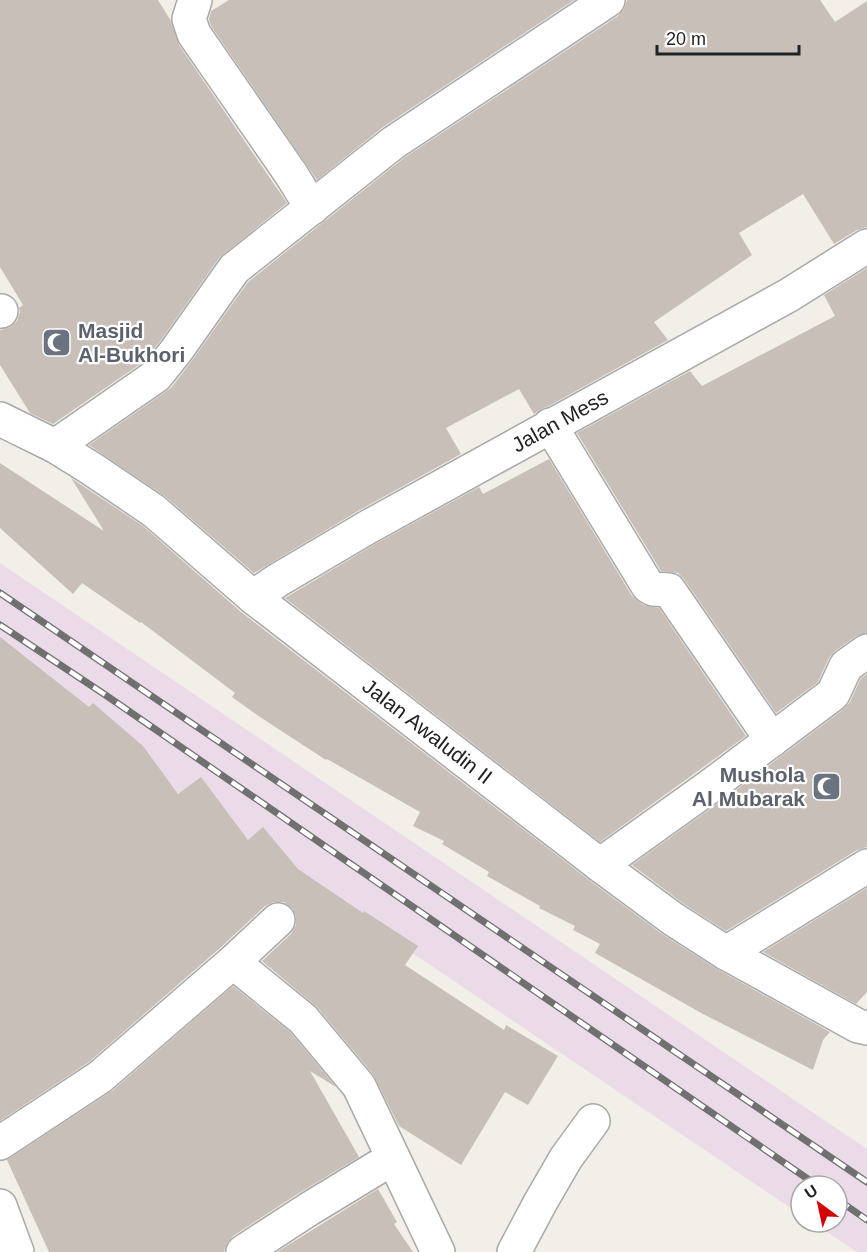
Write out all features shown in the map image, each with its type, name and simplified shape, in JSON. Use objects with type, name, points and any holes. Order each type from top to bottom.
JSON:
[{"type":"street","points":[[55,446],[156,376],[234,269],[393,143],[608,0]]},
{"type":"street","points":[[192,9],[194,34],[312,208]]},
{"type":"street","name":"Jalan Mess","points":[[253,597],[368,527],[789,295],[867,246]]},
{"type":"street","name":"Jalan Awaludin II","points":[[0,419],[55,446],[154,511],[253,597],[673,919],[726,953],[858,1026],[867,1028]]},
{"type":"street","points":[[550,425],[648,586],[653,589],[669,590],[772,740]]},
{"type":"street","points":[[600,865],[833,694],[846,666],[867,651]]},
{"type":"street","points":[[726,953],[867,866]]},
{"type":"street","points":[[0,1143],[100,1077],[278,920]]},
{"type":"street","points":[[233,962],[303,1019],[359,1086],[438,1252]]},
{"type":"street","points":[[514,1252],[566,1158],[593,1121]]},
{"type":"street","points":[[243,1252],[393,1158]]},
{"type":"street","points":[[0,1206],[17,1252]]},
{"type":"shaded area","points":[[0,563],[867,1149],[867,1252],[857,1252],[830,1234],[849,1234],[849,1174],[789,1174],[789,1207],[0,675]]},
{"type":"building","points":[[0,0],[158,0],[171,21],[179,45],[287,203],[219,258],[143,362],[53,424],[30,413],[0,365],[0,330],[10,327],[17,321],[19,308],[23,305],[0,267]]},
{"type":"building","points":[[229,0],[574,0],[383,127],[317,180],[211,26],[209,19],[211,11]]},
{"type":"building","points":[[627,0],[820,0],[835,22],[867,1],[867,227],[857,230],[834,244],[803,194],[739,233],[752,255],[654,322],[668,340],[534,414],[519,389],[446,428],[461,454],[358,511],[254,573],[166,497],[89,445],[171,388],[248,282],[404,158],[618,16]]},
{"type":"building","points":[[867,268],[867,633],[856,636],[835,651],[829,658],[818,682],[776,713],[684,579],[678,573],[661,571],[577,433],[690,371],[702,386],[835,316],[824,295]]},
{"type":"building","points":[[549,459],[632,596],[643,605],[659,608],[746,736],[600,842],[285,598],[377,543],[479,487],[483,494]]},
{"type":"building","points":[[0,463],[104,531],[71,478],[143,526],[241,612],[662,934],[717,969],[830,1032],[823,1040],[813,1070],[703,1014],[595,953],[600,944],[573,930],[575,926],[539,908],[540,906],[487,876],[489,872],[442,844],[444,841],[413,826],[420,812],[326,760],[260,717],[232,697],[235,693],[141,622],[82,583],[73,594],[0,528]]},
{"type":"building","points":[[0,637],[89,707],[93,703],[143,746],[178,794],[201,777],[248,840],[263,827],[298,869],[363,913],[364,911],[418,946],[405,965],[504,1030],[506,1025],[558,1056],[528,1105],[505,1092],[461,1165],[399,1126],[373,1074],[317,1007],[262,961],[291,934],[296,925],[296,916],[292,908],[284,902],[274,902],[265,906],[89,1062],[0,1121]]},
{"type":"building","points":[[867,674],[867,847],[857,850],[726,931],[684,904],[632,865],[844,709],[850,702],[861,678]]},
{"type":"building","points":[[867,888],[867,992],[856,1004],[763,952]]},
{"type":"building","points":[[233,986],[290,1032],[336,1087],[310,1071],[359,1157],[233,1236],[224,1252],[49,1252],[7,1160],[112,1091]]},
{"type":"building","points":[[378,1189],[397,1222],[394,1224],[413,1252],[277,1252]]},
{"type":"railway","points":[[0,593],[867,1182]]},
{"type":"railway","points":[[0,625],[104,694],[801,1174]]},
{"type":"railway","points":[[849,1207],[867,1220]]},
{"type":"place","name":"Masjid Al-Bukhori","points":[[57,343]]},
{"type":"place","name":"Mushola Al Mubarak","points":[[826,787]]}]
